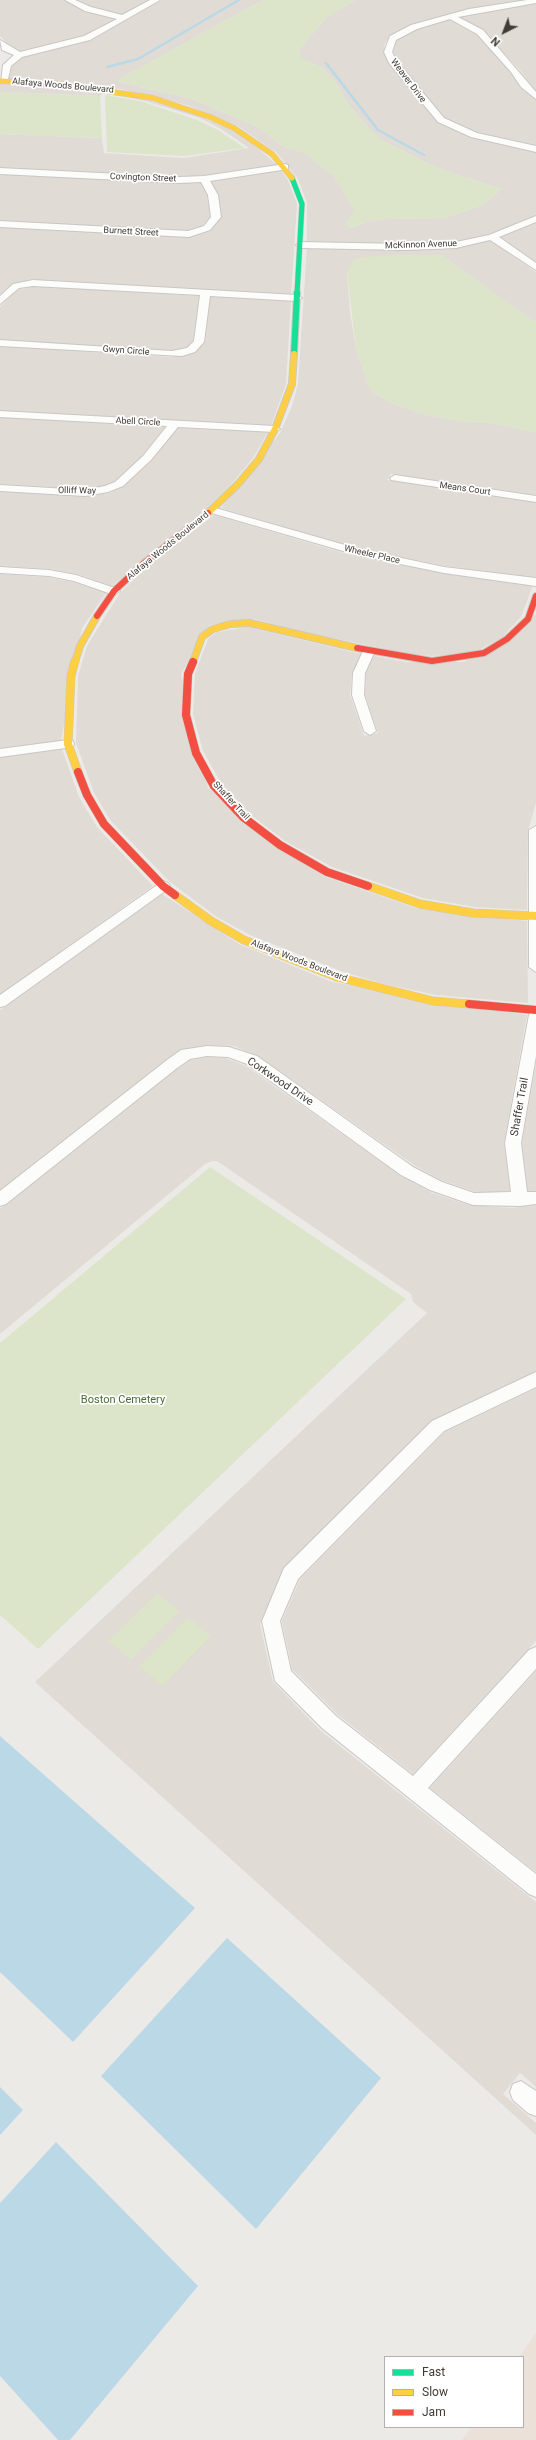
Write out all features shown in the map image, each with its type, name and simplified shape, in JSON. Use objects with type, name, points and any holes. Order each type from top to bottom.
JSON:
[{"type":"street","points":[[69,0],[88,9],[124,18]]},
{"type":"street","points":[[2,81],[7,65],[19,55],[82,40],[156,0]]},
{"type":"street","name":"Weaver Drive","points":[[536,1],[451,16],[414,27],[393,38],[389,45],[388,52],[392,61],[441,120],[474,135],[536,149]]},
{"type":"street","points":[[451,16],[480,32],[514,70],[524,85],[536,96]]},
{"type":"street","points":[[0,42],[5,48],[19,55]]},
{"type":"street","name":"Alafaya Woods Boulevard","points":[[2,81],[59,84],[117,90],[183,107],[234,128],[257,142],[285,167],[293,180],[302,204],[302,245],[296,298],[292,384],[275,429],[259,459],[238,484],[212,510],[144,563],[114,591],[88,629],[80,646],[71,676],[68,744],[87,795],[104,824],[163,886],[211,921],[244,940],[337,977],[433,1001],[536,1010]]},
{"type":"street","name":"Covington Street","points":[[0,171],[155,180],[204,179],[285,167]]},
{"type":"street","name":"Burnett Street","points":[[0,224],[189,234],[207,228],[216,218],[213,195],[204,179]]},
{"type":"street","name":"McKinnon Avenue","points":[[302,245],[456,245],[492,237],[536,219]]},
{"type":"street","points":[[492,237],[536,267]]},
{"type":"street","points":[[0,301],[16,286],[33,283],[296,298]]},
{"type":"street","name":"Gwyn Circle","points":[[0,343],[172,354],[182,353],[191,350],[199,342],[205,294]]},
{"type":"street","name":"Abell Circle","points":[[0,414],[275,429]]},
{"type":"street","name":"Olliff Way","points":[[0,488],[85,493],[108,489],[119,484],[147,458],[175,424]]},
{"type":"street","name":"Means Court","points":[[395,478],[536,499]]},
{"type":"street","name":"Wheeler Place","points":[[212,510],[357,552],[444,570],[536,582]]},
{"type":"street","points":[[0,570],[49,573],[76,578],[114,591]]},
{"type":"street","name":"Shaffer Trail","points":[[536,596],[528,619],[507,639],[484,653],[461,658],[432,661],[369,651],[250,623],[231,624],[213,629],[202,637],[188,674],[186,715],[196,753],[214,786],[243,817],[280,845],[327,872],[420,904],[473,913],[536,916]]},
{"type":"street","points":[[369,651],[359,673],[358,695],[370,730]]},
{"type":"street","points":[[0,753],[68,744]]},
{"type":"street","points":[[536,830],[536,966]]},
{"type":"street","points":[[0,1002],[163,886]]},
{"type":"street","name":"Shaffer Trail","points":[[520,1200],[513,1143],[536,1015]]},
{"type":"street","name":"Corkwood Drive","points":[[0,1200],[172,1064],[186,1054],[207,1051],[229,1052],[252,1060],[407,1171],[436,1186],[473,1199],[520,1200],[536,1198]]},
{"type":"street","points":[[536,1379],[438,1426],[291,1574],[271,1621],[282,1674],[329,1722],[536,1887]]},
{"type":"street","points":[[414,1789],[536,1656]]},
{"type":"shaded area","points":[[0,0],[63,0],[85,11],[118,19],[84,37],[20,52],[10,47],[0,36]]},
{"type":"shaded area","points":[[75,0],[151,0],[123,16],[92,8]]},
{"type":"shaded area","points":[[162,0],[263,0],[116,81],[191,99],[256,126],[284,147],[303,152],[335,177],[355,211],[346,224],[350,228],[366,222],[386,219],[445,218],[482,205],[502,189],[439,169],[379,139],[351,108],[333,79],[323,68],[302,59],[298,51],[326,18],[355,0],[525,0],[467,10],[411,26],[389,38],[384,45],[384,52],[388,62],[437,121],[471,137],[536,152],[536,215],[490,235],[455,242],[407,244],[307,242],[307,203],[298,179],[277,153],[238,126],[187,105],[120,89],[61,82],[9,79],[12,65],[23,56],[91,39]]},
{"type":"shaded area","points":[[536,3],[536,92],[519,69],[484,32],[457,16]]},
{"type":"shaded area","points":[[449,18],[476,33],[510,70],[519,86],[536,99],[536,147],[478,133],[446,119],[397,61],[393,51],[397,39],[407,32]]},
{"type":"shaded area","points":[[0,83],[57,86],[114,92],[180,108],[230,129],[252,143],[278,166],[203,177],[181,178],[0,169],[0,134],[102,138],[104,153],[183,158],[249,148],[221,129],[200,118],[142,100],[107,93],[100,96],[0,92]]},
{"type":"shaded area","points":[[281,170],[288,180],[297,204],[291,295],[35,281],[13,285],[0,294],[0,227],[190,236],[212,229],[221,218],[218,194],[210,180]]},
{"type":"shaded area","points":[[0,173],[154,182],[200,181],[207,196],[211,218],[203,226],[188,231],[0,222]]},
{"type":"shaded area","points":[[536,222],[536,262],[500,237]]},
{"type":"shaded area","points":[[490,240],[536,272],[536,323],[441,255],[376,256],[347,273],[350,312],[356,349],[370,390],[389,402],[419,413],[465,422],[491,423],[536,432],[536,495],[391,474],[387,480],[536,502],[536,578],[446,566],[360,549],[221,508],[280,433],[292,406],[298,384],[307,247],[476,243]]},
{"type":"shaded area","points":[[32,286],[199,296],[193,342],[187,348],[172,351],[0,340],[0,307],[15,291]]},
{"type":"shaded area","points":[[210,297],[291,300],[286,384],[271,426],[0,411],[0,346],[170,357],[183,356],[196,351],[205,342]]},
{"type":"shaded area","points":[[0,417],[166,427],[142,457],[114,482],[106,487],[87,489],[0,484]]},
{"type":"shaded area","points":[[178,428],[268,432],[253,458],[232,483],[207,508],[112,586],[81,575],[51,569],[0,566],[0,491],[84,496],[110,493],[124,486],[153,459]]},
{"type":"shaded area","points":[[214,515],[354,556],[441,573],[533,585],[521,617],[502,637],[480,649],[460,654],[432,656],[411,654],[308,633],[254,619],[210,625],[181,674],[208,788],[323,876],[416,908],[527,921],[528,1003],[436,995],[384,984],[341,971],[250,935],[217,917],[170,882],[111,821],[94,793],[76,743],[78,676],[87,646],[120,593],[149,565]]},
{"type":"shaded area","points":[[0,574],[46,577],[73,582],[106,593],[82,628],[61,741],[0,748]]},
{"type":"shaded area","points":[[536,614],[536,803],[528,831],[527,910],[475,907],[423,898],[332,867],[285,841],[250,814],[221,783],[203,751],[193,714],[195,674],[208,639],[217,632],[248,627],[361,654],[352,673],[350,695],[364,736],[378,733],[365,694],[366,673],[374,656],[406,662],[464,662]]},
{"type":"shaded area","points":[[62,749],[79,797],[97,827],[153,886],[0,995],[0,757]]},
{"type":"shaded area","points":[[162,894],[239,944],[332,982],[527,1015],[504,1143],[510,1192],[476,1192],[441,1180],[414,1165],[258,1056],[234,1046],[207,1045],[181,1050],[0,1191],[0,1010]]},
{"type":"shaded area","points":[[207,1057],[225,1058],[246,1066],[401,1176],[432,1193],[469,1205],[512,1208],[536,1205],[536,1371],[431,1421],[282,1572],[260,1624],[273,1682],[321,1731],[536,1902],[536,2087],[520,2073],[503,2094],[536,2123],[536,2135],[35,1682],[427,1313],[413,1302],[411,1294],[217,1161],[212,1161],[205,1164],[0,1334],[0,1209],[178,1068],[190,1060]]},
{"type":"shaded area","points":[[536,1064],[536,1191],[528,1192],[522,1143]]},
{"type":"shaded area","points":[[536,1388],[536,1641],[413,1774],[337,1714],[292,1669],[282,1621],[300,1579],[445,1432]]},
{"type":"shaded area","points":[[536,1671],[536,1872],[430,1788]]},
{"type":"shaded area","points":[[536,2333],[536,2440],[462,2440],[470,2428],[524,2428],[524,2356],[520,2356]]},
{"type":"green space","points":[[263,0],[355,0],[326,18],[298,51],[302,59],[323,68],[333,79],[351,108],[379,139],[439,169],[502,189],[482,205],[445,218],[386,219],[366,222],[350,228],[346,224],[355,211],[335,177],[303,152],[284,147],[256,126],[191,99],[116,81]]},
{"type":"green space","points":[[0,92],[100,96],[102,138],[0,134]]},
{"type":"green space","points":[[105,95],[140,101],[197,120],[218,130],[245,148],[184,156],[107,152]]},
{"type":"green space","points":[[441,255],[536,323],[536,432],[491,423],[465,422],[419,413],[389,402],[370,390],[356,349],[347,273],[354,259],[376,256]]},
{"type":"green space","name":"Boston Cemetery","points":[[210,1167],[406,1299],[38,1649],[0,1615],[0,1343]]},
{"type":"green space","points":[[157,1593],[180,1611],[131,1660],[108,1641]]},
{"type":"green space","points":[[188,1617],[211,1636],[162,1686],[139,1666]]},
{"type":"water","points":[[0,1736],[195,1908],[73,2042],[0,1972]]},
{"type":"water","points":[[227,1938],[381,2078],[256,2229],[101,2076]]},
{"type":"water","points":[[0,2087],[23,2110],[0,2135]]},
{"type":"water","points":[[56,2142],[198,2286],[70,2440],[58,2440],[0,2376],[0,2203]]},
{"type":"waterway","points":[[107,67],[138,59],[239,0]]},
{"type":"waterway","points":[[326,63],[378,130],[424,155]]},
{"type":"traffic: fast","points":[[292,178],[302,204],[294,354]]},
{"type":"traffic: slow","points":[[0,81],[59,84],[117,91],[153,98],[210,117],[234,128],[272,154],[292,178]]},
{"type":"traffic: slow","points":[[208,513],[238,484],[259,459],[275,429],[292,384],[294,354]]},
{"type":"traffic: slow","points":[[78,772],[68,744],[71,676],[80,646],[97,616]]},
{"type":"traffic: slow","points":[[193,662],[202,637],[213,629],[231,624],[250,623],[357,648]]},
{"type":"traffic: slow","points":[[368,886],[420,904],[473,913],[536,916]]},
{"type":"traffic: slow","points":[[175,895],[211,921],[244,940],[337,977],[433,1001],[469,1004]]},
{"type":"traffic: jam","points":[[97,616],[114,591],[144,563],[208,513]]},
{"type":"traffic: jam","points":[[357,648],[432,661],[484,653],[507,639],[528,619],[536,596]]},
{"type":"traffic: jam","points":[[193,662],[188,674],[186,715],[196,753],[214,786],[243,817],[280,845],[327,872],[368,886]]},
{"type":"traffic: jam","points":[[78,772],[87,795],[104,824],[163,886],[175,895]]},
{"type":"traffic: jam","points":[[469,1004],[536,1010]]}]
